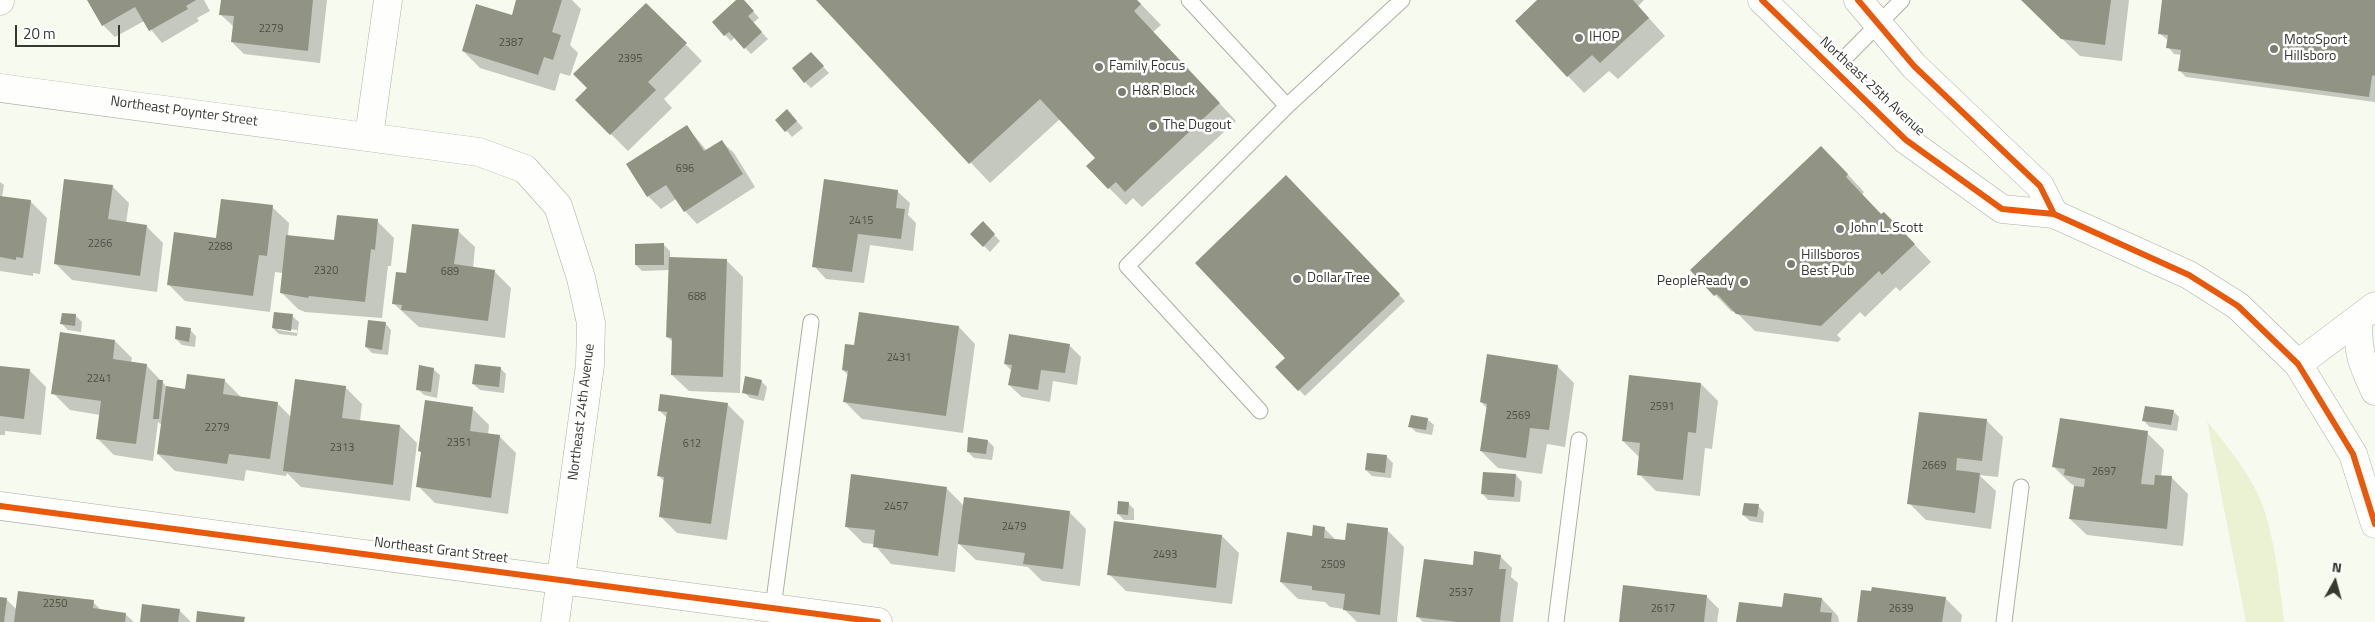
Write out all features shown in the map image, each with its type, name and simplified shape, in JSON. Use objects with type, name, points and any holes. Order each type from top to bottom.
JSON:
[{"type":"street","points":[[369,136],[388,0]]},
{"type":"street","name":"Northeast 25th Avenue","points":[[1762,0],[1906,140],[2002,209],[2054,214],[2155,259],[2219,293],[2266,332],[2298,364],[2353,454],[2375,524]]},
{"type":"street","points":[[1858,0],[1914,66],[2040,186],[2054,214]]},
{"type":"street","name":"Northeast Poynter Street","points":[[0,88],[479,152],[524,169],[558,206]]},
{"type":"street","name":"Northeast 24th Avenue","points":[[555,622],[590,364],[590,323],[581,278],[558,206]]},
{"type":"street","points":[[2298,364],[2367,313]]},
{"type":"street","points":[[2367,313],[2358,347],[2362,363],[2375,391]]},
{"type":"street","name":"Northeast Grant Street","points":[[0,506],[878,622]]},
{"type":"lane","points":[[1189,0],[1287,106]]},
{"type":"lane","points":[[1260,411],[1127,266],[1287,106],[1402,0]]},
{"type":"lane","points":[[1834,69],[1902,0]]},
{"type":"lane","points":[[773,608],[811,322]]},
{"type":"lane","points":[[1556,622],[1579,440]]},
{"type":"lane","points":[[2004,622],[2021,487]]},
{"type":"green space","points":[[2207,421],[2249,477],[2266,515],[2275,555],[2284,622],[2246,622]]},
{"type":"building","points":[[87,0],[196,0],[186,6],[188,9],[149,31],[135,7],[102,26]]},
{"type":"building","points":[[221,0],[313,0],[308,51],[231,42],[234,16],[219,15]]},
{"type":"building","points":[[516,0],[562,0],[552,32],[561,35],[553,60],[544,57],[538,75],[462,51],[476,4],[512,15]]},
{"type":"building","points":[[736,0],[744,0],[754,11],[748,16],[762,32],[744,49],[729,32],[724,36],[712,22]]},
{"type":"building","points":[[816,0],[1137,0],[1141,4],[1134,11],[1220,103],[1125,192],[1116,182],[1108,189],[1086,166],[1095,158],[1040,99],[969,164]]},
{"type":"building","name":"IHOP","points":[[1537,0],[1633,0],[1649,18],[1600,63],[1592,55],[1567,77],[1515,21]]},
{"type":"building","points":[[2021,0],[2111,0],[2105,45],[2061,39]]},
{"type":"building","name":"MotoSport Hillsboro","points":[[2162,0],[2375,0],[2375,75],[2372,76],[2369,97],[2178,71],[2181,50],[2166,48],[2168,35],[2158,34]]},
{"type":"building","points":[[646,3],[687,43],[648,82],[656,90],[610,135],[575,100],[587,88],[573,74]]},
{"type":"building","points":[[811,52],[824,66],[804,83],[792,68]]},
{"type":"building","points":[[787,109],[797,121],[785,132],[775,120]]},
{"type":"building","points":[[687,125],[704,151],[722,140],[743,174],[684,212],[666,185],[647,197],[626,164]]},
{"type":"building","points":[[1821,146],[1848,174],[1846,177],[1881,214],[1884,212],[1915,244],[1882,275],[1879,271],[1821,326],[1736,314],[1717,294],[1714,296],[1690,270]]},
{"type":"building","name":"Dollar Tree","points":[[1286,175],[1400,294],[1298,391],[1275,367],[1285,358],[1195,263]]},
{"type":"building","points":[[64,179],[113,185],[108,219],[147,225],[140,276],[54,264]]},
{"type":"building","points":[[824,179],[898,190],[896,208],[905,209],[901,239],[858,234],[852,272],[812,267]]},
{"type":"building","points":[[0,196],[31,200],[23,258],[16,257],[16,260],[0,257]]},
{"type":"building","points":[[221,199],[273,205],[267,256],[259,255],[253,296],[167,285],[174,232],[216,238]]},
{"type":"building","points":[[337,215],[378,219],[375,250],[371,249],[365,302],[309,296],[308,298],[280,293],[286,235],[334,240]]},
{"type":"building","points":[[983,221],[995,234],[983,247],[970,234]]},
{"type":"building","points":[[412,224],[459,229],[454,264],[495,270],[488,321],[401,310],[402,305],[392,304],[396,272],[406,273]]},
{"type":"building","points":[[664,243],[664,265],[635,265],[635,244]]},
{"type":"building","points":[[669,257],[727,259],[723,377],[671,375],[672,338],[666,337]]},
{"type":"building","points":[[274,312],[293,314],[291,331],[272,328]]},
{"type":"building","points":[[859,312],[959,326],[946,416],[843,402],[848,371],[842,370],[845,344],[854,345]]},
{"type":"building","points":[[62,313],[76,314],[75,326],[60,324]]},
{"type":"building","points":[[368,320],[386,322],[382,350],[365,347]]},
{"type":"building","points":[[176,326],[191,328],[189,342],[175,339]]},
{"type":"building","points":[[60,332],[115,340],[113,359],[147,364],[136,444],[96,439],[101,401],[51,394]]},
{"type":"building","points":[[1009,334],[1070,344],[1065,373],[1041,370],[1038,390],[1008,385],[1012,365],[1004,364]]},
{"type":"building","points":[[1487,354],[1558,365],[1549,430],[1530,428],[1526,458],[1480,451],[1487,404],[1480,402]]},
{"type":"building","points":[[475,364],[501,367],[499,387],[472,384]]},
{"type":"building","points":[[419,365],[434,368],[431,392],[416,390]]},
{"type":"building","points":[[0,366],[30,369],[24,419],[0,416]]},
{"type":"building","points":[[187,374],[225,379],[223,394],[278,402],[270,459],[229,454],[227,464],[157,454],[166,386],[185,389]]},
{"type":"building","points":[[1629,375],[1701,383],[1696,433],[1688,432],[1683,480],[1637,475],[1640,443],[1622,441]]},
{"type":"building","points":[[745,376],[762,380],[758,396],[742,393]]},
{"type":"building","points":[[295,379],[346,386],[342,418],[400,425],[393,485],[283,471]]},
{"type":"building","points":[[157,380],[163,380],[159,419],[153,419]]},
{"type":"building","points":[[660,394],[728,403],[711,524],[659,517],[664,477],[657,476],[667,412],[658,411]]},
{"type":"building","points":[[425,400],[473,407],[470,431],[500,435],[491,498],[416,487],[421,452],[418,451]]},
{"type":"building","points":[[2145,406],[2174,410],[2171,425],[2142,421]]},
{"type":"building","points":[[1919,412],[1987,419],[1982,461],[1957,458],[1956,470],[1980,473],[1975,513],[1907,504]]},
{"type":"building","points":[[1411,415],[1428,418],[1426,430],[1408,427]]},
{"type":"building","points":[[2060,418],[2148,431],[2141,484],[2154,485],[2155,475],[2172,476],[2167,529],[2069,519],[2074,486],[2084,487],[2085,479],[2064,475],[2065,469],[2052,467]]},
{"type":"building","points":[[968,437],[988,440],[986,454],[967,452]]},
{"type":"building","points":[[1367,453],[1387,455],[1385,473],[1365,470]]},
{"type":"building","points":[[1483,472],[1516,474],[1514,497],[1481,494]]},
{"type":"building","points":[[851,474],[947,487],[938,556],[873,547],[875,530],[845,527]]},
{"type":"building","points":[[964,497],[1070,511],[1063,569],[1023,564],[1025,553],[958,544]]},
{"type":"building","points":[[1118,501],[1129,502],[1128,515],[1117,514]]},
{"type":"building","points":[[1744,503],[1759,504],[1757,517],[1742,515]]},
{"type":"building","points":[[1114,521],[1222,535],[1216,588],[1107,575]]},
{"type":"building","points":[[1347,523],[1388,528],[1380,615],[1343,610],[1345,594],[1312,590],[1312,586],[1280,582],[1287,532],[1312,536],[1313,525],[1325,527],[1324,538],[1345,540]]},
{"type":"building","points":[[1474,551],[1501,555],[1499,569],[1506,569],[1500,622],[1457,622],[1416,617],[1424,559],[1473,565]]},
{"type":"building","points":[[1623,585],[1707,595],[1704,622],[1619,622]]},
{"type":"building","points":[[1872,587],[1946,597],[1942,622],[1857,622],[1861,590],[1871,591]]},
{"type":"building","points":[[18,591],[94,600],[93,608],[126,613],[125,622],[14,622]]},
{"type":"building","points":[[1784,593],[1822,598],[1820,612],[1832,613],[1831,622],[1736,622],[1739,602],[1782,607]]},
{"type":"building","points":[[0,597],[7,598],[4,622],[0,622]]},
{"type":"building","points":[[142,604],[180,609],[178,622],[140,622]]},
{"type":"building","points":[[197,611],[245,617],[244,622],[196,622]]},
{"type":"cycle path","points":[[1762,0],[1906,140],[2002,209],[2054,214],[2189,275],[2238,306],[2298,364],[2353,454],[2375,524]]},
{"type":"cycle path","points":[[1858,0],[1914,66],[2040,186],[2054,214]]},
{"type":"cycle path","points":[[0,506],[878,622]]},
{"type":"place","name":"IHOP","points":[[1579,38]]},
{"type":"place","name":"MotoSport Hillsboro","points":[[2274,49]]},
{"type":"place","name":"Family Focus","points":[[1099,67]]},
{"type":"place","name":"H&R Block","points":[[1122,92]]},
{"type":"place","name":"The Dugout","points":[[1153,126]]},
{"type":"place","name":"John L. Scott","points":[[1840,229]]},
{"type":"place","name":"Hillsboros Best Pub","points":[[1791,264]]},
{"type":"place","name":"Dollar Tree","points":[[1297,279]]},
{"type":"place","name":"PeopleReady","points":[[1744,282]]}]
